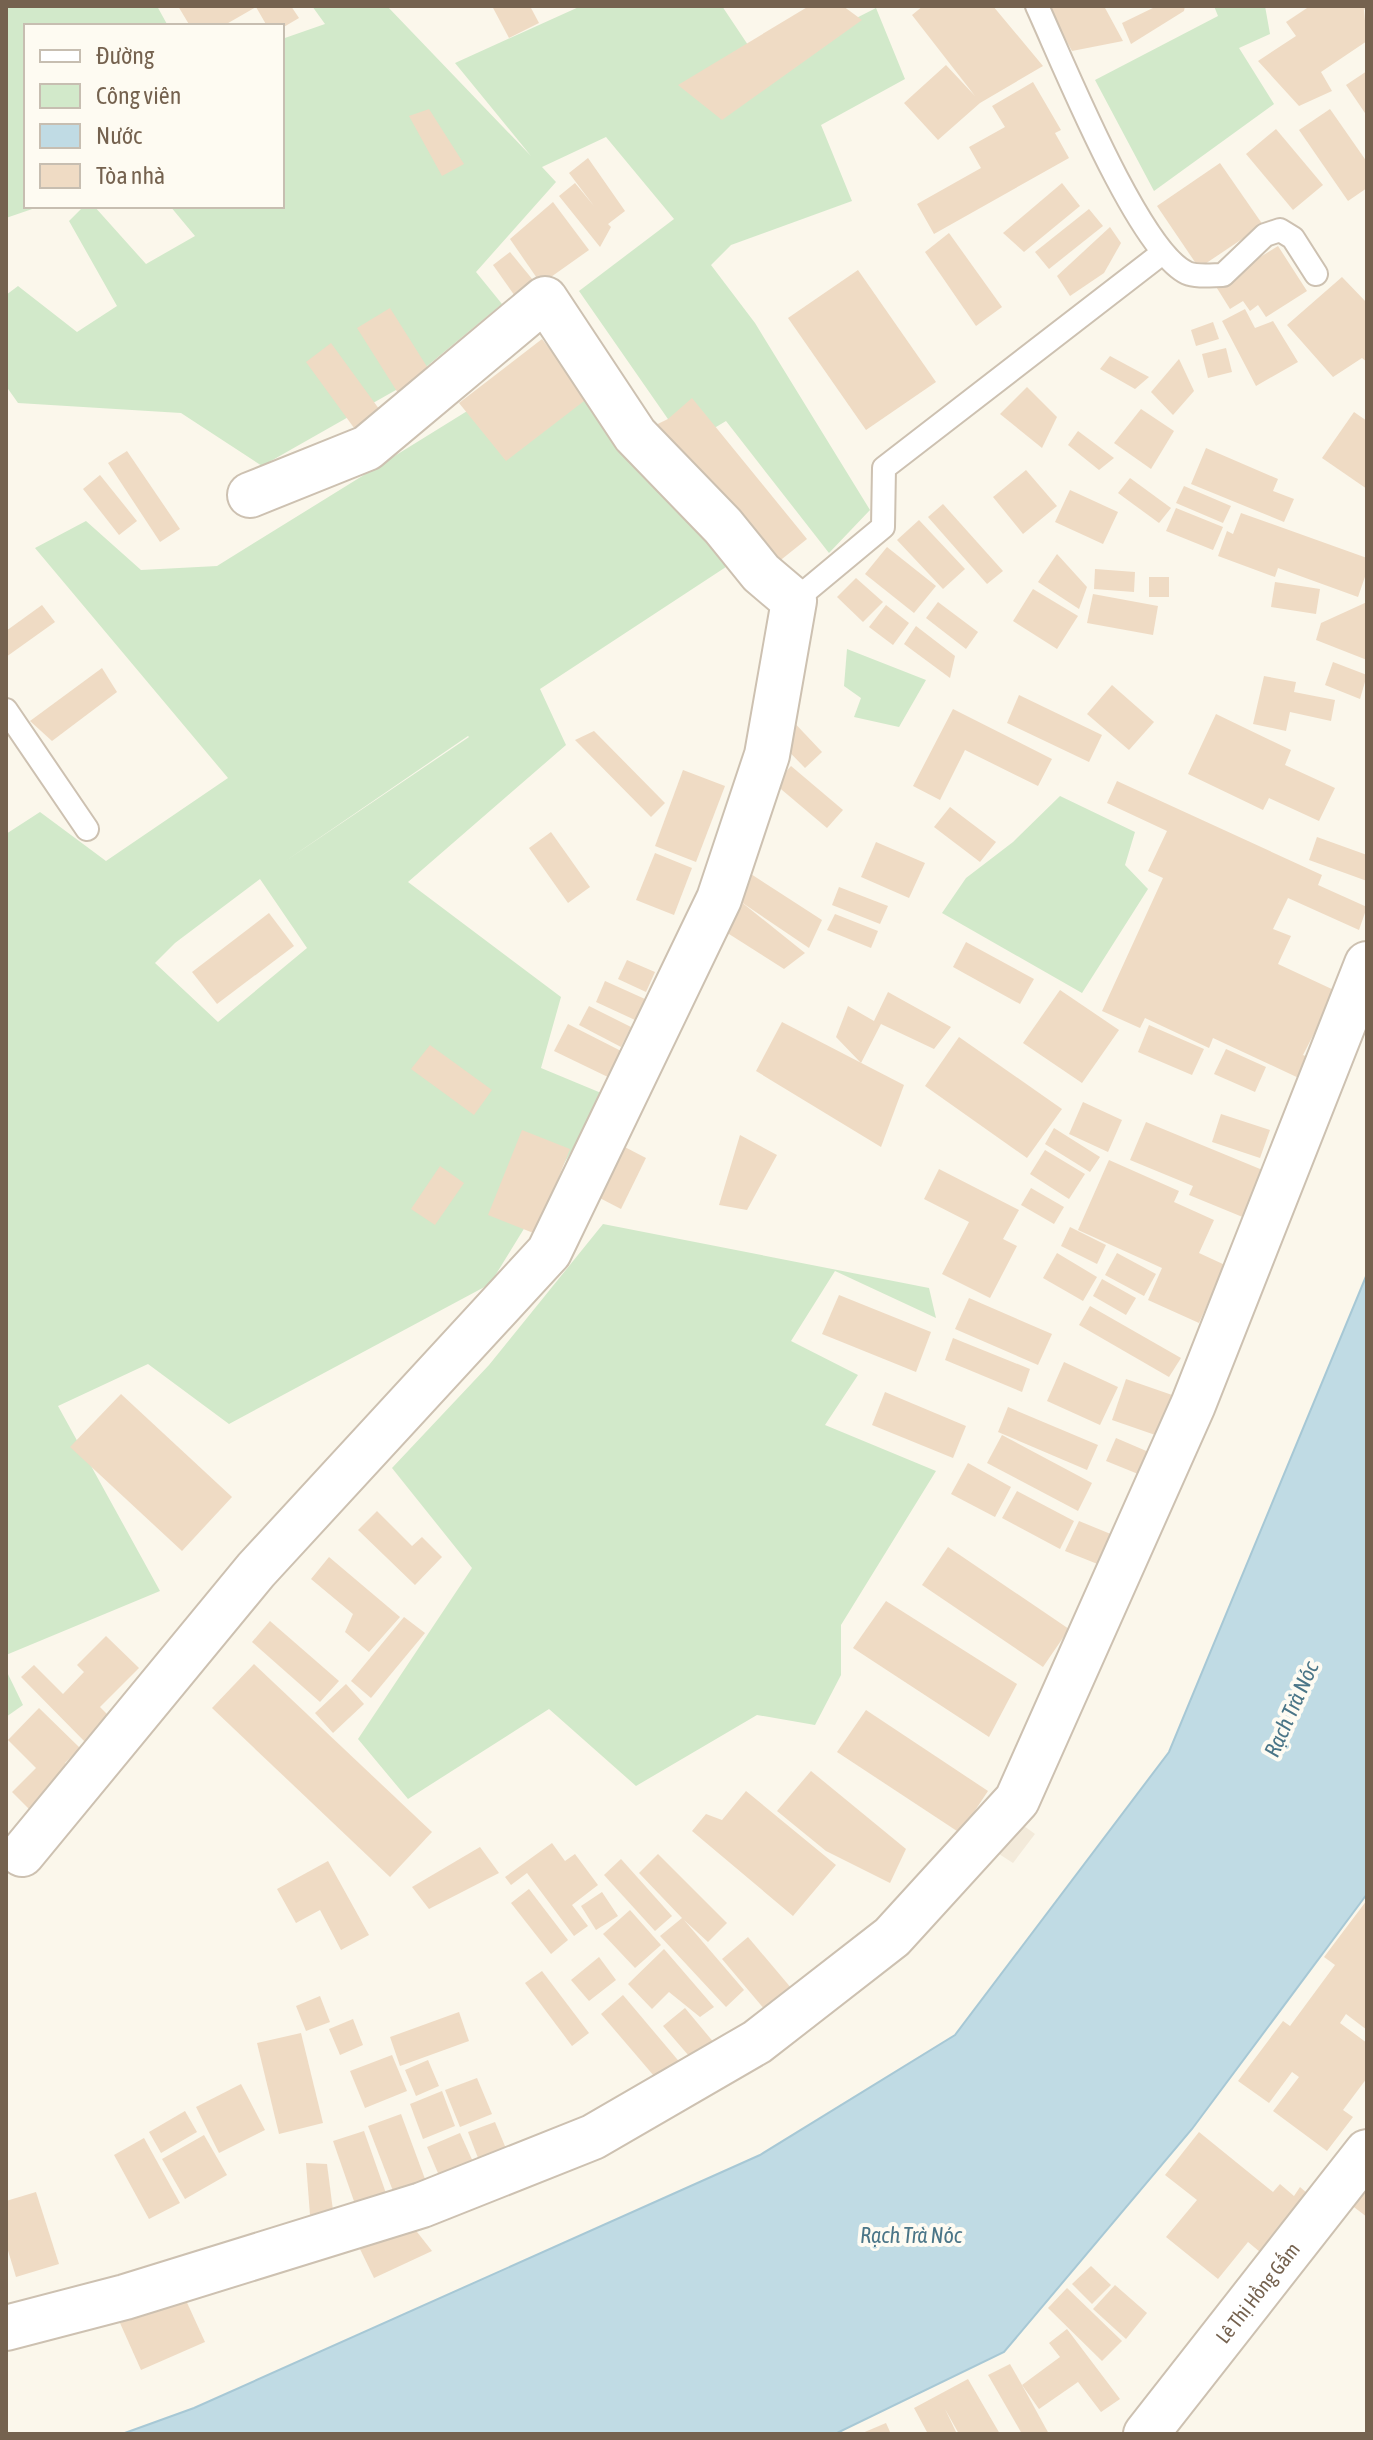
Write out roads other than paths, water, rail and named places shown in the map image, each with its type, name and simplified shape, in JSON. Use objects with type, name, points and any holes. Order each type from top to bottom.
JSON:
[{"type":"street","points":[[11,1850],[256,1570],[549,1252],[719,899],[767,755],[794,601],[761,573],[723,526],[635,435],[545,299],[367,448],[250,495]]},
{"type":"street","points":[[6,2328],[125,2297],[422,2205],[593,2137],[757,2042],[892,1937],[1017,1800],[1193,1405],[1367,964]]},
{"type":"street","name":"Lê Thị Hồng Gấm","points":[[1146,2434],[1367,2152]]},
{"type":"lane","points":[[1037,6],[1099,144],[1161,254],[1188,274],[1223,275],[1265,235],[1280,230],[1293,238],[1316,274]]},
{"type":"lane","points":[[794,601],[883,527],[884,468],[1161,254]]},
{"type":"lane","points":[[6,710],[87,829]]},
{"type":"water","name":"Rạch Trà Nóc","points":[[1367,1274],[1367,1894],[1192,2129],[1004,2352],[835,2434],[122,2434],[194,2408],[760,2155],[955,2035],[1169,1752]]}]
